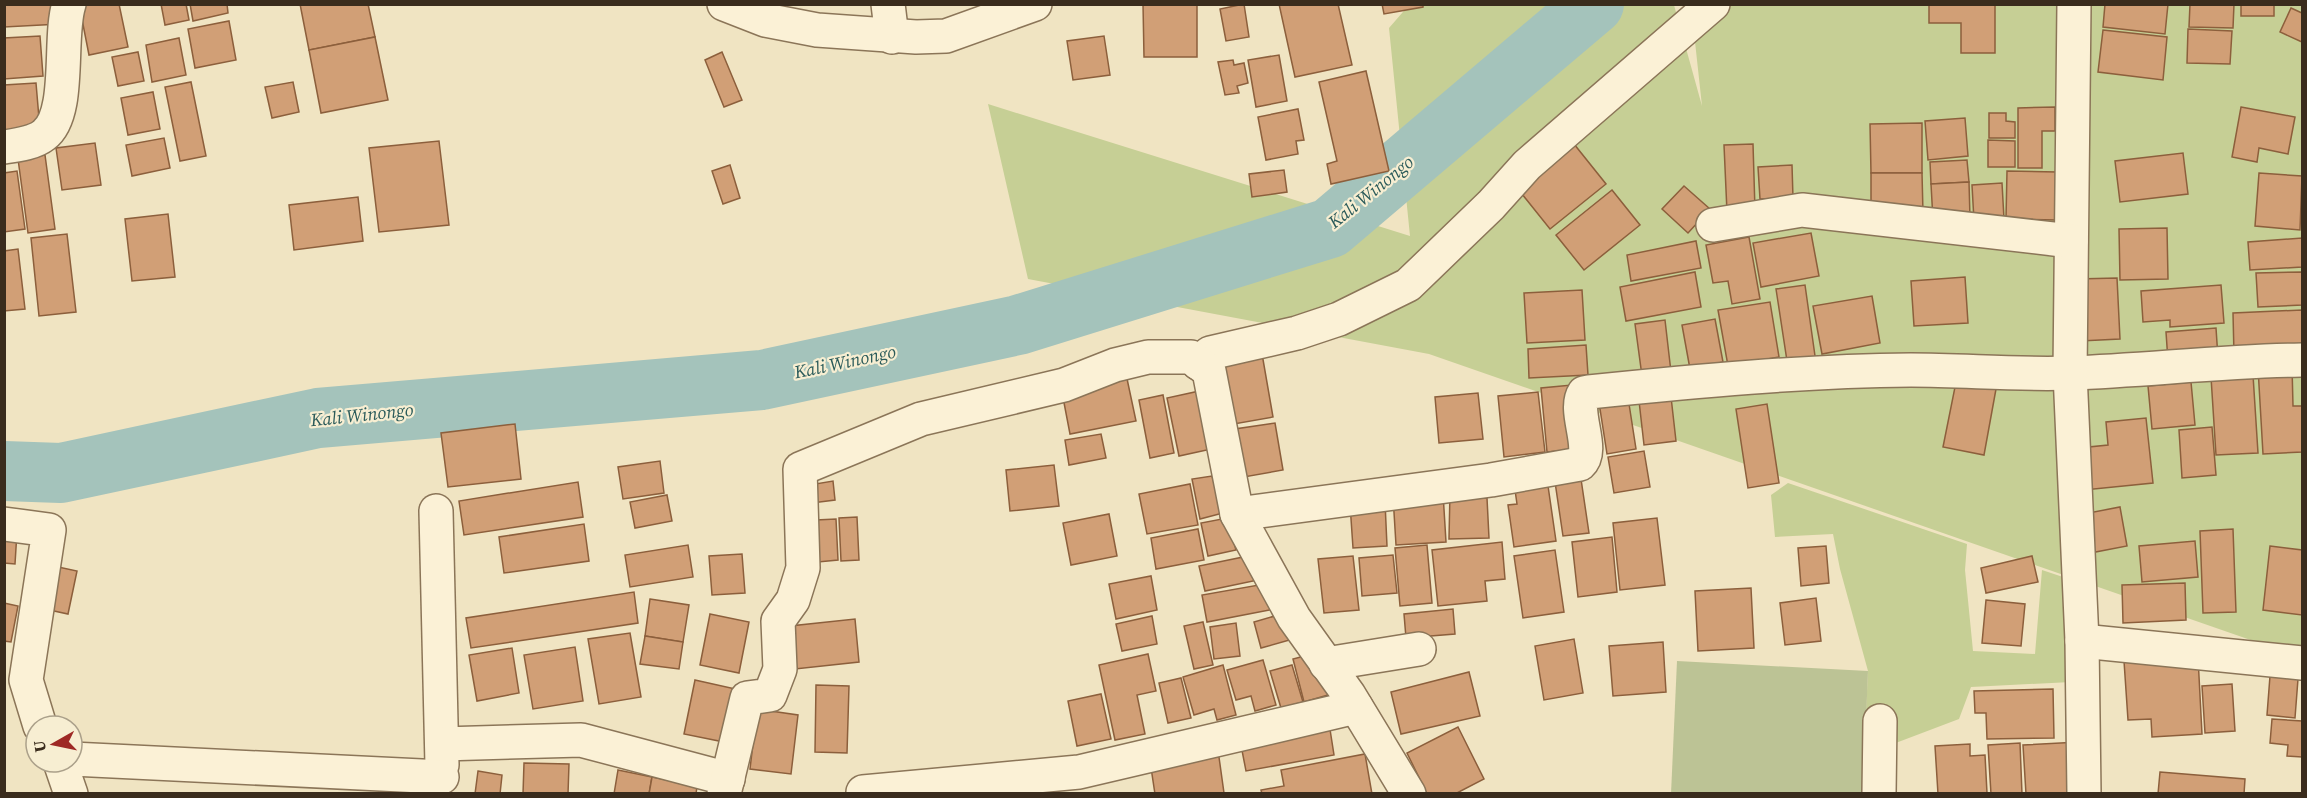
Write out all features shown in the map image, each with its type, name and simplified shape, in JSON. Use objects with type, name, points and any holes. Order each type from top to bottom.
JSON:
[{"type":"street","points":[[4,147],[43,136],[54,123],[60,97],[63,39],[69,4]]},
{"type":"street","points":[[724,4],[765,20],[817,30],[892,37],[946,36],[1035,4]]},
{"type":"street","points":[[888,4],[892,37]]},
{"type":"street","points":[[1198,363],[1210,353],[1297,333],[1339,319],[1408,285],[1491,205],[1527,165],[1713,4]]},
{"type":"street","points":[[2074,4],[2070,373],[2082,640],[2084,794]]},
{"type":"street","points":[[1713,225],[1802,210],[2071,241]]},
{"type":"street","points":[[442,744],[581,740],[726,786],[747,698],[771,695],[780,669],[778,621],[793,600],[803,568],[800,469],[921,418],[1064,385],[1115,365],[1148,357],[1191,357],[1209,371],[1237,514],[1294,618],[1356,707],[1409,794]]},
{"type":"street","points":[[1237,514],[1491,480],[1580,464],[1585,453],[1581,402],[1584,393],[1589,392],[1712,379],[1845,372],[2070,373],[2238,361],[2302,360]]},
{"type":"street","points":[[84,759],[195,766],[282,767],[442,785],[436,511]]},
{"type":"street","points":[[4,524],[49,530],[26,680],[36,714]]},
{"type":"street","points":[[2082,640],[2302,663]]},
{"type":"street","points":[[1326,664],[1419,649]]},
{"type":"street","points":[[863,792],[1082,783],[1356,707]]},
{"type":"street","points":[[1879,794],[1880,721]]},
{"type":"street","points":[[64,774],[71,794]]},
{"type":"green space","points":[[1409,5],[1674,5],[1702,106],[1691,5],[2302,5],[2302,658],[1429,354],[1028,279],[988,104],[1410,236],[1389,28]]},
{"type":"green space","points":[[1788,483],[1967,544],[1965,570],[1973,651],[2035,654],[2042,570],[2066,578],[2071,682],[1971,687],[1959,719],[1864,755],[1868,671],[1840,569],[1833,534],[1775,537],[1771,495]]},
{"type":"green space","points":[[1677,661],[1868,671],[1863,793],[1671,794]]},
{"type":"building","points":[[4,4],[59,4],[60,24],[4,27]]},
{"type":"building","points":[[79,4],[119,4],[128,47],[89,55]]},
{"type":"building","points":[[161,4],[186,4],[189,20],[165,25]]},
{"type":"building","points":[[190,4],[227,4],[228,13],[193,21]]},
{"type":"building","points":[[300,4],[368,4],[375,37],[309,50]]},
{"type":"building","points":[[1143,4],[1197,4],[1197,57],[1144,57]]},
{"type":"building","points":[[1244,4],[1249,37],[1226,41],[1220,9]]},
{"type":"building","points":[[1279,4],[1338,4],[1352,65],[1295,77]]},
{"type":"building","points":[[1382,4],[1423,4],[1423,7],[1384,14]]},
{"type":"building","points":[[1929,4],[1995,4],[1995,53],[1961,53],[1961,23],[1929,23]]},
{"type":"building","points":[[2105,4],[2168,4],[2165,34],[2103,27]]},
{"type":"building","points":[[2190,4],[2234,4],[2233,28],[2189,27]]},
{"type":"building","points":[[2241,4],[2274,4],[2274,16],[2241,16]]},
{"type":"building","points":[[2291,8],[2302,13],[2302,42],[2280,32]]},
{"type":"building","points":[[229,21],[236,60],[195,68],[188,29]]},
{"type":"building","points":[[2188,29],[2232,31],[2230,64],[2187,63]]},
{"type":"building","points":[[2103,30],[2167,37],[2163,80],[2098,72]]},
{"type":"building","points":[[40,36],[43,76],[4,79],[4,38]]},
{"type":"building","points":[[1104,36],[1110,75],[1073,80],[1067,41]]},
{"type":"building","points":[[375,37],[388,100],[321,113],[309,50]]},
{"type":"building","points":[[179,38],[186,75],[152,82],[146,45]]},
{"type":"building","points":[[138,52],[144,81],[118,86],[112,57]]},
{"type":"building","points":[[722,52],[742,100],[724,107],[705,60]]},
{"type":"building","points":[[1279,55],[1287,101],[1256,107],[1248,60]]},
{"type":"building","points":[[1233,60],[1234,65],[1244,63],[1248,83],[1237,86],[1239,93],[1225,95],[1218,62]]},
{"type":"building","points":[[1366,71],[1389,171],[1331,184],[1327,164],[1337,161],[1319,82]]},
{"type":"building","points":[[191,82],[206,156],[180,161],[165,87]]},
{"type":"building","points":[[293,82],[299,112],[272,118],[265,87]]},
{"type":"building","points":[[36,83],[40,130],[5,132],[4,85]]},
{"type":"building","points":[[153,92],[160,129],[128,135],[121,98]]},
{"type":"building","points":[[2055,107],[2055,131],[2042,131],[2042,168],[2018,168],[2018,108]]},
{"type":"building","points":[[2241,107],[2295,117],[2288,154],[2259,148],[2257,162],[2232,157]]},
{"type":"building","points":[[1298,109],[1304,140],[1296,141],[1298,154],[1266,160],[1258,117]]},
{"type":"building","points":[[1989,113],[2006,113],[2006,121],[2015,122],[2015,138],[1989,138]]},
{"type":"building","points":[[1965,118],[1968,156],[1928,160],[1925,121]]},
{"type":"building","points":[[1922,123],[1922,173],[1871,173],[1870,124]]},
{"type":"building","points":[[164,138],[170,168],[132,176],[126,145]]},
{"type":"building","points":[[1570,139],[1606,184],[1550,229],[1514,184]]},
{"type":"building","points":[[1988,140],[2015,141],[2015,167],[1988,167]]},
{"type":"building","points":[[439,141],[449,225],[379,232],[369,148]]},
{"type":"building","points":[[95,143],[101,185],[62,190],[56,148]]},
{"type":"building","points":[[1753,144],[1755,210],[1727,212],[1724,145]]},
{"type":"building","points":[[2183,153],[2188,194],[2120,202],[2115,161]]},
{"type":"building","points":[[45,155],[55,229],[28,233],[18,159]]},
{"type":"building","points":[[1967,160],[1969,182],[1931,184],[1930,162]]},
{"type":"building","points":[[730,165],[740,198],[723,204],[712,171]]},
{"type":"building","points":[[1792,165],[1793,198],[1760,199],[1758,167]]},
{"type":"building","points":[[1284,170],[1287,192],[1252,197],[1249,174]]},
{"type":"building","points":[[17,171],[25,229],[4,232],[4,173]]},
{"type":"building","points":[[2007,171],[2057,172],[2056,220],[2006,219]]},
{"type":"building","points":[[1871,173],[1922,173],[1923,213],[1871,213]]},
{"type":"building","points":[[2259,173],[2302,176],[2300,230],[2255,226]]},
{"type":"building","points":[[1969,182],[1970,218],[1933,220],[1931,184]]},
{"type":"building","points":[[2002,183],[2004,219],[1974,221],[1972,185]]},
{"type":"building","points":[[1684,186],[1710,209],[1688,233],[1662,209]]},
{"type":"building","points":[[1612,190],[1640,225],[1584,270],[1556,235]]},
{"type":"building","points":[[358,197],[363,241],[294,250],[289,205]]},
{"type":"building","points":[[168,214],[175,277],[132,281],[125,219]]},
{"type":"building","points":[[2167,228],[2168,279],[2120,280],[2119,229]]},
{"type":"building","points":[[1811,233],[1819,276],[1761,287],[1753,243]]},
{"type":"building","points":[[67,234],[76,312],[39,316],[31,238]]},
{"type":"building","points":[[1749,237],[1760,299],[1732,304],[1728,281],[1713,283],[1706,245]]},
{"type":"building","points":[[2302,238],[2302,267],[2250,270],[2248,242]]},
{"type":"building","points":[[1696,241],[1701,268],[1631,281],[1627,255]]},
{"type":"building","points":[[18,249],[25,309],[4,311],[4,251]]},
{"type":"building","points":[[1695,272],[1701,307],[1626,321],[1620,287]]},
{"type":"building","points":[[2302,272],[2302,305],[2258,307],[2256,273]]},
{"type":"building","points":[[1965,277],[1968,323],[1914,326],[1911,281]]},
{"type":"building","points":[[2117,278],[2120,339],[2080,341],[2076,279]]},
{"type":"building","points":[[1805,285],[1817,370],[1789,374],[1776,289]]},
{"type":"building","points":[[2221,285],[2224,323],[2170,327],[2170,320],[2143,322],[2141,291]]},
{"type":"building","points":[[1582,290],[1585,340],[1527,343],[1524,293]]},
{"type":"building","points":[[1872,296],[1880,343],[1822,354],[1813,306]]},
{"type":"building","points":[[1770,302],[1779,357],[1728,366],[1718,310]]},
{"type":"building","points":[[2302,310],[2302,352],[2234,355],[2233,313]]},
{"type":"building","points":[[1715,319],[1723,362],[1690,369],[1682,325]]},
{"type":"building","points":[[1665,320],[1671,372],[1642,376],[1635,324]]},
{"type":"building","points":[[2216,328],[2218,358],[2168,361],[2166,332]]},
{"type":"building","points":[[1586,345],[1588,375],[1529,378],[1528,349]]},
{"type":"building","points":[[1261,348],[1273,417],[1234,424],[1222,355]]},
{"type":"building","points":[[2292,366],[2293,406],[2302,406],[2302,452],[2263,454],[2258,368]]},
{"type":"building","points":[[1126,374],[1136,421],[1070,434],[1061,387]]},
{"type":"building","points":[[2253,375],[2258,453],[2216,455],[2211,377]]},
{"type":"building","points":[[1956,382],[1996,389],[1984,455],[1943,447]]},
{"type":"building","points":[[2191,382],[2195,425],[2152,429],[2148,386]]},
{"type":"building","points":[[1572,385],[1578,449],[1547,452],[1541,388]]},
{"type":"building","points":[[1670,388],[1676,441],[1644,445],[1638,392]]},
{"type":"building","points":[[1204,390],[1216,448],[1179,456],[1167,398]]},
{"type":"building","points":[[1627,391],[1636,449],[1607,454],[1598,396]]},
{"type":"building","points":[[1538,392],[1545,452],[1504,457],[1498,396]]},
{"type":"building","points":[[1478,393],[1483,439],[1439,443],[1435,397]]},
{"type":"building","points":[[1163,395],[1174,453],[1150,458],[1139,400]]},
{"type":"building","points":[[1767,404],[1779,483],[1748,488],[1736,409]]},
{"type":"building","points":[[2146,418],[2153,483],[2084,490],[2079,448],[2108,445],[2106,422]]},
{"type":"building","points":[[1275,423],[1283,470],[1244,477],[1235,429]]},
{"type":"building","points":[[515,424],[521,479],[448,487],[441,433]]},
{"type":"building","points":[[2212,427],[2216,475],[2182,478],[2179,430]]},
{"type":"building","points":[[1101,434],[1106,458],[1069,465],[1065,440]]},
{"type":"building","points":[[1644,451],[1650,487],[1614,493],[1608,457]]},
{"type":"building","points":[[660,461],[664,493],[623,499],[618,467]]},
{"type":"building","points":[[1054,465],[1059,506],[1010,511],[1006,470]]},
{"type":"building","points":[[1212,476],[1223,513],[1200,519],[1192,479]]},
{"type":"building","points":[[1547,479],[1556,541],[1514,547],[1508,505],[1517,504],[1514,483]]},
{"type":"building","points":[[1581,479],[1589,533],[1563,536],[1555,482]]},
{"type":"building","points":[[833,481],[835,500],[812,503],[809,485]]},
{"type":"building","points":[[578,482],[583,517],[464,535],[459,501]]},
{"type":"building","points":[[1190,484],[1198,525],[1147,534],[1139,494]]},
{"type":"building","points":[[1450,492],[1487,498],[1489,538],[1449,539]]},
{"type":"building","points":[[1443,493],[1446,542],[1396,545],[1393,496]]},
{"type":"building","points":[[667,495],[672,521],[635,528],[630,502]]},
{"type":"building","points":[[1385,502],[1387,546],[1353,548],[1350,504]]},
{"type":"building","points":[[2120,507],[2127,546],[2085,554],[2078,515]]},
{"type":"building","points":[[1109,514],[1117,556],[1071,565],[1063,523]]},
{"type":"building","points":[[857,517],[859,560],[841,561],[839,518]]},
{"type":"building","points":[[1227,518],[1236,550],[1208,556],[1201,523]]},
{"type":"building","points":[[1657,518],[1665,585],[1620,590],[1613,523]]},
{"type":"building","points":[[836,519],[838,560],[818,562],[816,520]]},
{"type":"building","points":[[584,524],[589,561],[504,573],[499,537]]},
{"type":"building","points":[[1198,529],[1204,560],[1156,569],[1151,538]]},
{"type":"building","points":[[2233,529],[2236,612],[2203,613],[2200,531]]},
{"type":"building","points":[[4,532],[17,532],[15,564],[4,563]]},
{"type":"building","points":[[1612,537],[1617,592],[1578,597],[1572,542]]},
{"type":"building","points":[[2195,541],[2198,577],[2142,582],[2139,546]]},
{"type":"building","points":[[1502,542],[1505,579],[1485,581],[1487,601],[1438,606],[1432,550]]},
{"type":"building","points":[[688,545],[693,577],[630,587],[625,555]]},
{"type":"building","points":[[1427,545],[1432,603],[1400,606],[1395,548]]},
{"type":"building","points":[[1826,546],[1829,583],[1801,586],[1798,548]]},
{"type":"building","points":[[2270,546],[2302,550],[2302,615],[2263,610]]},
{"type":"building","points":[[1555,550],[1564,612],[1523,618],[1514,556]]},
{"type":"building","points":[[742,554],[745,593],[712,595],[709,556]]},
{"type":"building","points":[[1253,555],[1258,580],[1205,591],[1199,566]]},
{"type":"building","points":[[1393,555],[1397,593],[1362,596],[1359,558]]},
{"type":"building","points":[[1353,556],[1359,610],[1324,613],[1318,559]]},
{"type":"building","points":[[2032,556],[2038,582],[1986,593],[1981,568]]},
{"type":"building","points":[[49,565],[77,571],[68,614],[40,608]]},
{"type":"building","points":[[1151,576],[1157,610],[1116,619],[1109,584]]},
{"type":"building","points":[[1270,583],[1275,609],[1207,622],[1202,595]]},
{"type":"building","points":[[2185,583],[2186,620],[2123,623],[2122,585]]},
{"type":"building","points":[[1751,588],[1754,648],[1698,651],[1695,591]]},
{"type":"building","points":[[634,592],[638,623],[471,648],[466,618]]},
{"type":"building","points":[[1816,598],[1821,641],[1785,645],[1780,603]]},
{"type":"building","points":[[650,599],[689,605],[683,642],[645,636]]},
{"type":"building","points":[[1986,600],[2025,604],[2021,646],[1982,643]]},
{"type":"building","points":[[4,603],[18,606],[11,642],[4,641]]},
{"type":"building","points":[[1453,609],[1455,634],[1406,638],[1404,614]]},
{"type":"building","points":[[1285,613],[1293,639],[1261,648],[1254,622]]},
{"type":"building","points":[[710,614],[749,622],[739,673],[700,665]]},
{"type":"building","points":[[1152,616],[1157,644],[1122,651],[1116,624]]},
{"type":"building","points":[[855,619],[859,662],[795,669],[790,626]]},
{"type":"building","points":[[1203,622],[1213,665],[1194,669],[1184,626]]},
{"type":"building","points":[[1236,623],[1240,656],[1214,659],[1210,627]]},
{"type":"building","points":[[630,633],[641,697],[599,704],[588,639]]},
{"type":"building","points":[[645,636],[683,642],[679,669],[640,664]]},
{"type":"building","points":[[1574,639],[1583,693],[1544,700],[1535,646]]},
{"type":"building","points":[[1663,642],[1666,692],[1613,696],[1609,646]]},
{"type":"building","points":[[575,647],[583,701],[533,709],[524,655]]},
{"type":"building","points":[[512,648],[519,693],[477,701],[469,655]]},
{"type":"building","points":[[1316,653],[1328,695],[1304,702],[1293,659]]},
{"type":"building","points":[[1148,654],[1156,691],[1137,695],[1145,734],[1115,740],[1099,665]]},
{"type":"building","points":[[2198,657],[2202,734],[2152,737],[2151,719],[2128,720],[2124,661]]},
{"type":"building","points":[[1263,660],[1276,705],[1255,711],[1251,696],[1236,700],[1227,670]]},
{"type":"building","points":[[2271,663],[2299,666],[2295,718],[2267,715]]},
{"type":"building","points":[[1223,665],[1236,715],[1217,720],[1214,709],[1194,715],[1183,677]]},
{"type":"building","points":[[1292,665],[1303,702],[1281,708],[1270,671]]},
{"type":"building","points":[[1469,672],[1480,716],[1401,734],[1391,692]]},
{"type":"building","points":[[1181,678],[1191,718],[1168,723],[1159,683]]},
{"type":"building","points":[[695,680],[740,690],[729,743],[684,734]]},
{"type":"building","points":[[2232,684],[2235,731],[2205,733],[2202,686]]},
{"type":"building","points":[[816,685],[849,686],[847,753],[815,752]]},
{"type":"building","points":[[2053,689],[2054,738],[1987,739],[1986,713],[1975,713],[1974,691]]},
{"type":"building","points":[[1101,694],[1111,739],[1077,746],[1068,701]]},
{"type":"building","points":[[757,709],[798,715],[791,774],[750,769]]},
{"type":"building","points":[[2272,719],[2302,721],[2302,757],[2287,756],[2288,745],[2270,743]]},
{"type":"building","points":[[1329,723],[1334,755],[1246,771],[1240,740]]},
{"type":"building","points":[[1458,727],[1484,779],[1455,794],[1427,794],[1407,753]]},
{"type":"building","points":[[2079,742],[2081,794],[2026,794],[2023,745]]},
{"type":"building","points":[[2020,743],[2022,794],[1991,794],[1988,745]]},
{"type":"building","points":[[1970,744],[1970,756],[1985,755],[1987,793],[1938,794],[1935,746]]},
{"type":"building","points":[[1218,750],[1224,793],[1155,794],[1150,761]]},
{"type":"building","points":[[1365,754],[1372,794],[1262,794],[1261,790],[1284,786],[1281,770]]},
{"type":"building","points":[[524,763],[569,764],[568,794],[523,794]]},
{"type":"building","points":[[618,770],[652,777],[649,794],[614,794]]},
{"type":"building","points":[[478,771],[502,775],[500,794],[475,794]]},
{"type":"building","points":[[2160,772],[2245,779],[2244,794],[2158,794]]},
{"type":"building","points":[[652,777],[697,786],[696,794],[649,794]]},
{"type":"waterway","name":"Kali Winongo","points":[[4,471],[61,473],[318,418],[762,380],[1018,325],[1330,228],[1594,4]]}]
